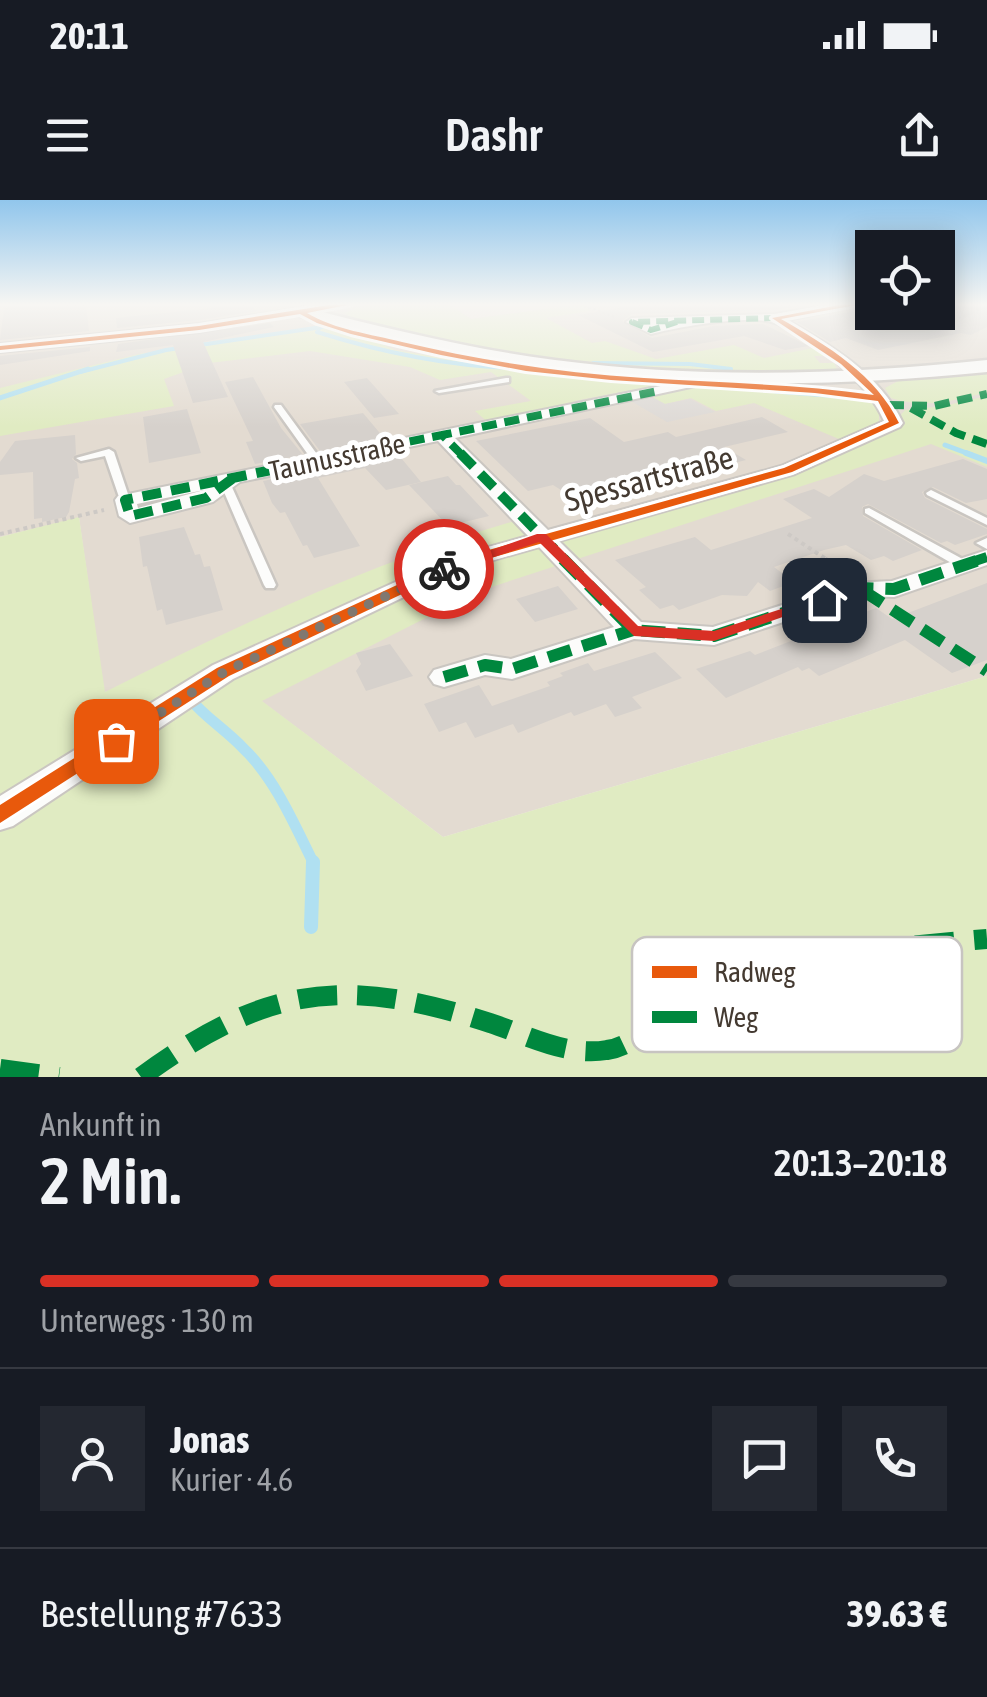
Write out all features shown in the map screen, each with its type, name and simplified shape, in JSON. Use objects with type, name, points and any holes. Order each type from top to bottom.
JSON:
[{"type":"street","points":[[0,348],[31,345]]},
{"type":"street","points":[[431,345],[471,355],[578,370],[700,380],[861,379],[987,366]]},
{"type":"street","points":[[819,345],[861,379]]},
{"type":"street","name":"Spessartstraße","points":[[0,815],[224,672],[454,564],[542,536],[788,470],[894,424],[888,405],[861,379]]},
{"type":"street","name":"Taunusstraße","points":[[126,502],[700,380]]},
{"type":"street","name":"Taunusstraße","points":[[442,436],[634,630]]},
{"type":"street","points":[[444,677],[485,665],[512,669],[634,630],[714,636],[860,588],[894,589],[976,561]]},
{"type":"lane","points":[[438,391],[506,380]]},
{"type":"lane","points":[[278,407],[317,460]]},
{"type":"lane","points":[[81,458],[109,452],[126,502]]},
{"type":"lane","points":[[229,482],[270,586]]},
{"type":"lane","points":[[930,493],[987,522]]},
{"type":"lane","points":[[869,510],[976,561]]},
{"type":"path","points":[[0,534],[126,502]]},
{"type":"path","points":[[788,534],[870,588]]},
{"type":"shaded area","points":[[0,345],[987,345],[987,676],[443,837],[224,673],[104,692],[79,518],[0,537]]},
{"type":"shaded area","points":[[637,389],[665,404],[690,399],[715,412],[667,422],[617,393]]},
{"type":"green space","points":[[202,345],[384,345],[395,350],[543,374],[683,387],[851,395],[873,399],[879,407],[879,421],[846,442],[754,403],[716,411],[691,398],[665,404],[637,389],[574,401],[579,406],[490,424],[475,411],[531,401],[491,372],[440,380],[410,367],[310,351],[209,363],[164,379],[174,406],[0,436],[0,388],[139,354]]},
{"type":"green space","points":[[463,345],[616,345],[656,359],[734,345],[764,358],[813,348],[825,356],[814,356],[820,363],[834,363],[839,373],[620,372]]},
{"type":"green space","points":[[987,369],[987,392],[951,401],[903,401],[891,398],[885,388],[900,380]]},
{"type":"green space","points":[[987,396],[987,467],[931,444],[479,591],[262,701],[443,837],[987,676],[987,1077],[0,1077],[0,537],[79,517],[105,692],[311,595],[471,534],[525,518],[542,536],[788,470],[894,423],[905,410]]},
{"type":"building","points":[[118,345],[204,345],[228,397],[193,403],[173,345],[116,352]]},
{"type":"building","points":[[639,345],[693,345],[653,352]]},
{"type":"building","points":[[770,345],[809,346],[785,350]]},
{"type":"building","points":[[864,345],[903,345],[878,350]]},
{"type":"building","points":[[90,347],[90,351],[0,365],[0,356]]},
{"type":"building","points":[[253,377],[281,428],[303,455],[255,464],[246,442],[253,441],[225,382]]},
{"type":"building","points":[[367,378],[399,414],[374,418],[344,382]]},
{"type":"building","points":[[187,409],[201,453],[149,463],[143,417]]},
{"type":"building","points":[[363,413],[384,438],[320,451],[300,424]]},
{"type":"building","points":[[762,417],[788,432],[724,447],[746,460],[580,502],[553,485],[528,491],[476,441],[590,418],[624,442],[668,432],[676,437]]},
{"type":"building","points":[[75,435],[76,454],[72,459],[77,463],[79,478],[75,479],[69,512],[66,517],[42,522],[42,518],[34,519],[33,472],[0,475],[0,462],[15,441]]},
{"type":"building","points":[[397,453],[421,482],[386,490],[365,468],[318,478],[360,546],[314,558],[285,512],[280,513],[272,503],[263,481]]},
{"type":"building","points":[[963,459],[987,469],[987,499],[966,503],[933,487],[922,492],[925,498],[987,529],[987,534],[955,545],[941,543],[868,504],[862,507],[863,516],[922,550],[893,561],[884,556],[871,560],[846,545],[824,550],[774,567],[794,582],[770,591],[758,582],[747,596],[722,595],[679,610],[673,605],[660,609],[639,590],[646,587],[615,560],[695,537],[711,550],[812,518],[783,499],[814,489],[829,497],[864,474],[884,481]]},
{"type":"building","points":[[448,476],[489,516],[448,526],[409,485]]},
{"type":"building","points":[[184,527],[195,555],[200,554],[204,567],[210,566],[223,610],[166,625],[162,609],[157,611],[147,566],[143,567],[139,537]]},
{"type":"building","points":[[987,583],[987,660],[952,673],[905,640],[819,676],[809,668],[802,671],[798,667],[726,698],[696,669],[750,651],[755,655],[876,608],[892,619]]},
{"type":"building","points":[[558,586],[578,609],[535,622],[516,599]]},
{"type":"building","points":[[390,644],[413,676],[366,691],[356,671],[361,664],[356,653]]},
{"type":"building","points":[[655,652],[682,678],[632,697],[642,708],[615,717],[606,704],[574,716],[571,712],[518,733],[513,724],[475,738],[466,722],[439,732],[424,704],[479,685],[492,706],[550,686],[547,682],[563,676],[560,673],[588,663],[594,671]]},
{"type":"waterway","points":[[80,372],[200,345]]},
{"type":"waterway","points":[[363,345],[417,358],[520,368]]},
{"type":"waterway","points":[[593,363],[690,364],[731,369]]},
{"type":"waterway","points":[[0,398],[88,369]]},
{"type":"waterway","points":[[776,391],[839,396]]},
{"type":"waterway","points":[[945,445],[972,455]]},
{"type":"waterway","points":[[966,453],[987,461]]},
{"type":"waterway","points":[[190,699],[265,773],[313,862]]},
{"type":"waterway","points":[[311,927],[313,862]]},
{"type":"marked path","points":[[658,391],[442,435],[633,630],[714,636],[860,588],[894,589],[987,557]]},
{"type":"marked path","points":[[889,405],[934,406],[987,394]]},
{"type":"marked path","points":[[911,408],[956,433],[987,444]]},
{"type":"marked path","points":[[232,479],[206,498],[130,516],[125,500],[442,435]]},
{"type":"marked path","points":[[862,590],[987,671]]},
{"type":"marked path","points":[[444,677],[485,665],[512,669],[633,630]]},
{"type":"marked path","points":[[962,941],[987,939]]},
{"type":"marked path","points":[[141,1077],[227,1021],[267,1005],[308,996],[350,993],[394,998],[441,1008],[535,1040],[580,1050],[610,1050],[632,1039]]},
{"type":"marked path","points":[[0,1069],[59,1077]]},
{"type":"cycle path","points":[[0,348],[31,345]]},
{"type":"cycle path","points":[[407,345],[526,368],[611,378],[883,399]]},
{"type":"cycle path","points":[[0,815],[223,672],[454,564],[788,470],[894,423],[875,391],[818,345]]},
{"type":"way so far","points":[[116,741],[224,672],[444,569]]},
{"type":"route","points":[[444,569],[542,536],[634,630],[668,635],[714,636],[824,600]]}]
